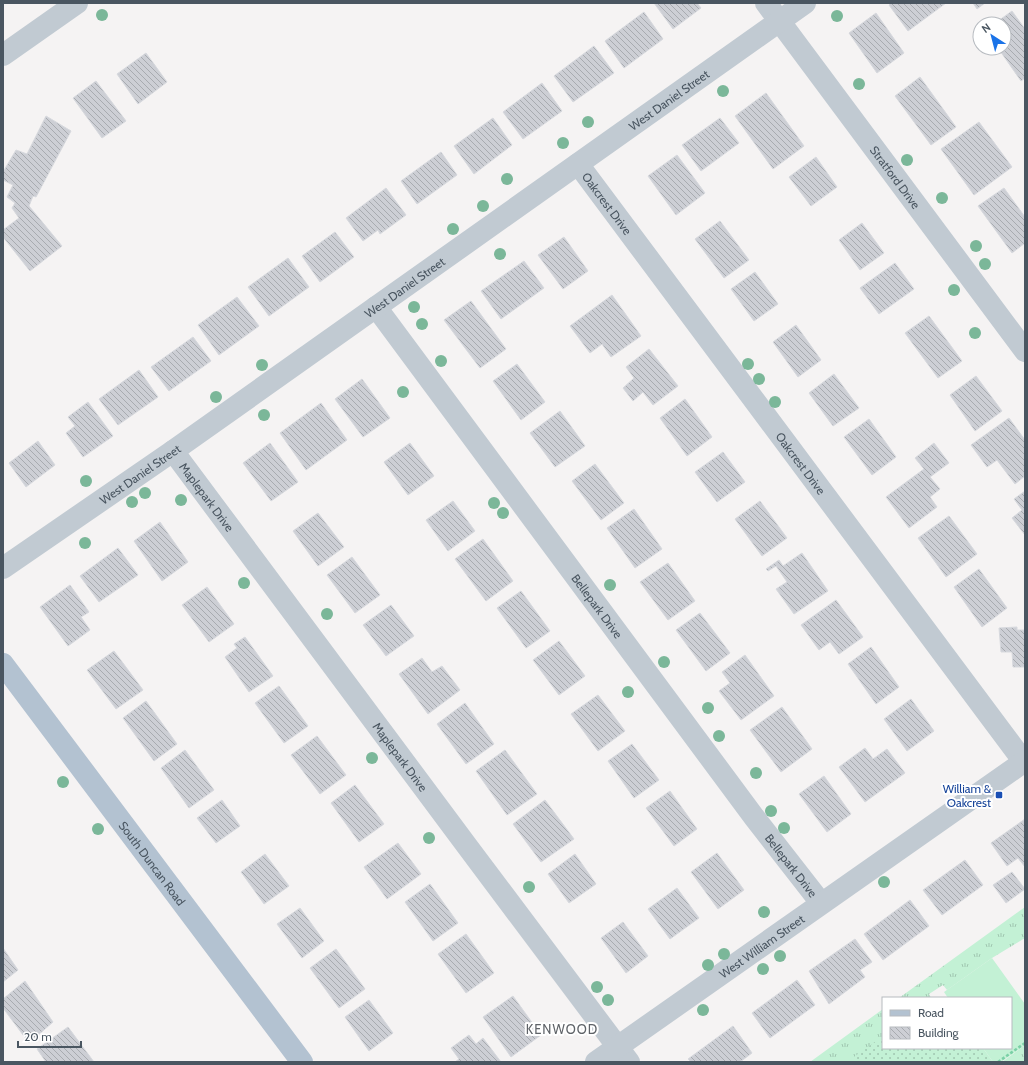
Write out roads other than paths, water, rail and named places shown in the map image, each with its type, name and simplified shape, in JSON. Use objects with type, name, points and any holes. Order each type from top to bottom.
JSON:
[{"type":"main road","name":"South Duncan Road","points":[[3,664],[302,1062]]},
{"type":"street","name":"Stratford Drive","points":[[766,3],[1025,351]]},
{"type":"street","name":"West Daniel Street","points":[[3,568],[174,451],[805,3]]},
{"type":"street","points":[[3,55],[74,4]]},
{"type":"street","name":"Oakcrest Drive","points":[[578,164],[1024,761]]},
{"type":"street","name":"Bellepark Drive","points":[[376,307],[745,804],[821,903]]},
{"type":"street","name":"Maplepark Drive","points":[[174,451],[457,834],[623,1054]]},
{"type":"street","name":"West William Street","points":[[596,1062],[623,1054],[821,903],[1024,761]]},
{"type":"place","name":"William & Oakcrest","points":[[999,795]]},
{"type":"district","name":"KENWOOD","points":[[562,1029]]}]
